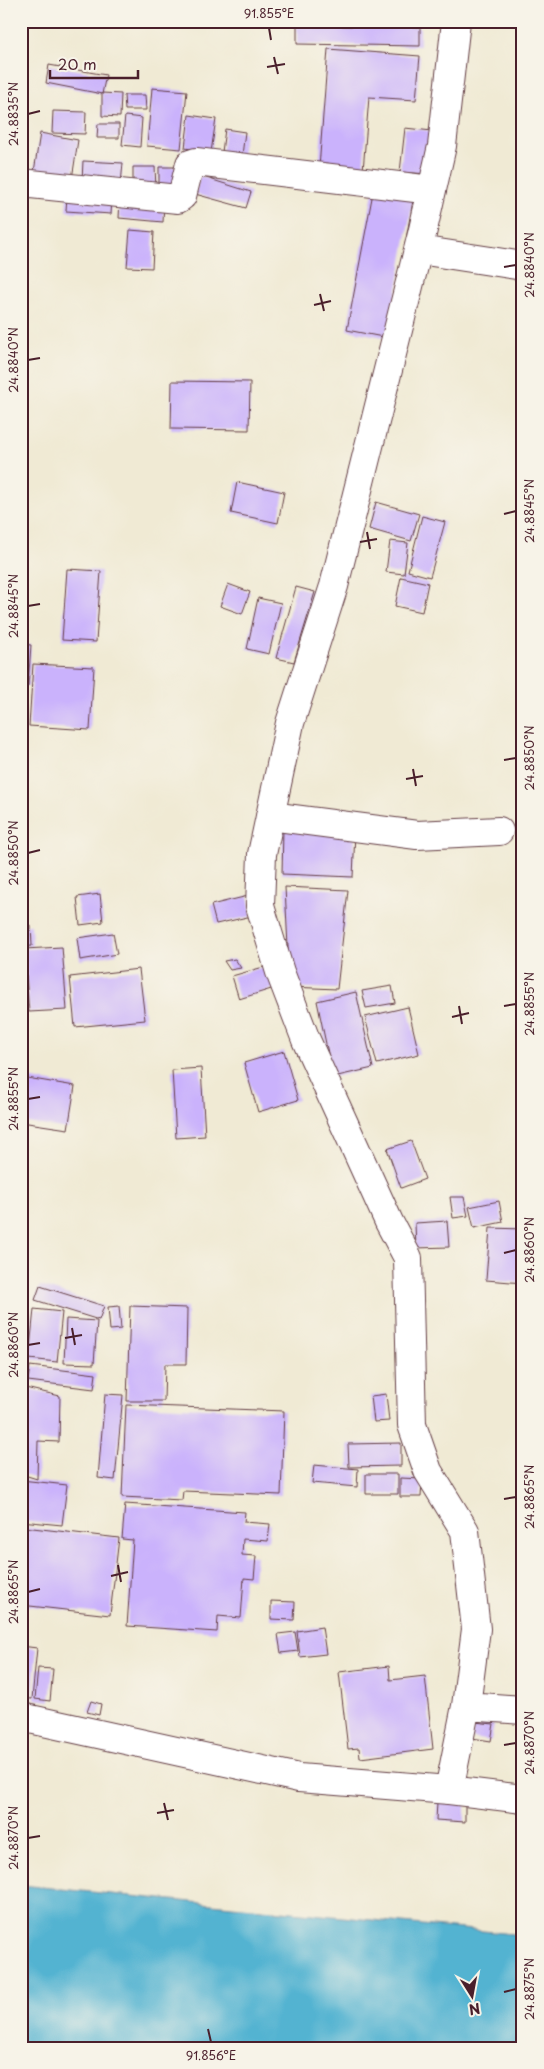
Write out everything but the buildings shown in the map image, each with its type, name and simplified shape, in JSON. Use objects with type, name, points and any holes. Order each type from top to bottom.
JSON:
[{"type":"street","points":[[449,1790],[466,1706],[476,1629],[465,1531],[428,1471],[412,1425],[408,1258],[389,1222],[310,1048],[277,963],[260,906],[262,854],[290,723],[334,586],[419,250],[442,146],[456,21]]},
{"type":"street","points":[[21,183],[178,199],[182,196],[190,164],[196,162],[432,190]]},
{"type":"street","points":[[419,250],[523,266]]},
{"type":"street","points":[[270,816],[417,835],[499,831]]},
{"type":"street","points":[[466,1706],[523,1710]]},
{"type":"street","points":[[21,1716],[299,1778],[449,1790],[523,1799]]},
{"type":"water","points":[[21,1885],[523,1935],[523,2048],[21,2048]]}]
